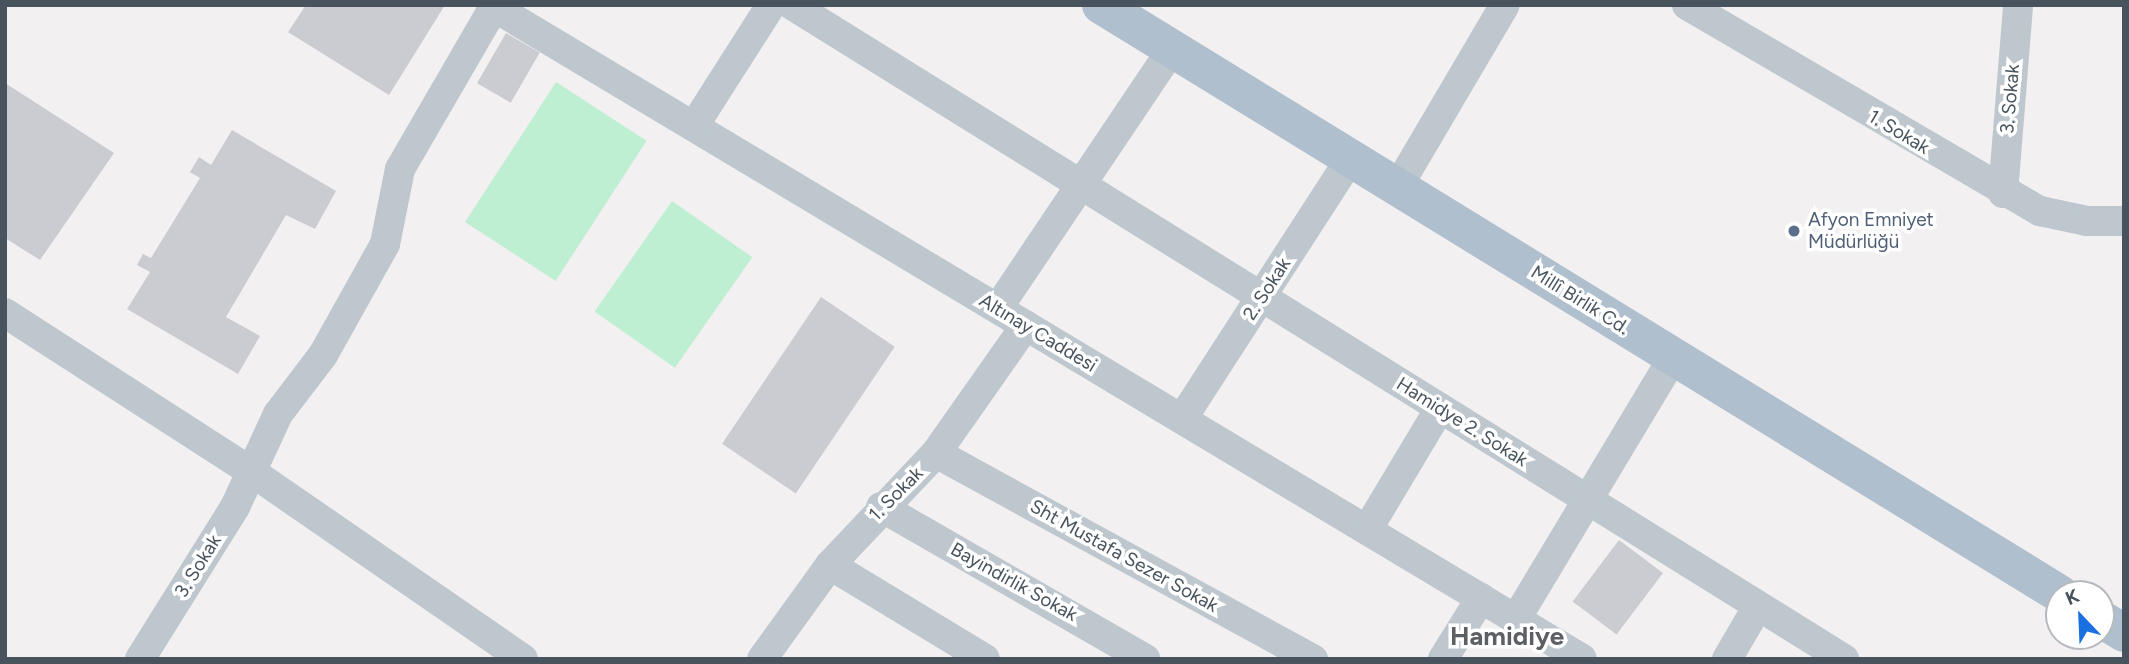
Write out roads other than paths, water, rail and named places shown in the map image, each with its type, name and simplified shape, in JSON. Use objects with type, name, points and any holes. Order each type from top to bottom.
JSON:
[{"type":"main road","name":"Millî Birlik Cd.","points":[[1101,5],[2045,585]]},
{"type":"street","points":[[694,127],[771,5]]},
{"type":"street","name":"Hamidye 2. Sokak","points":[[792,5],[1844,659]]},
{"type":"street","points":[[1397,188],[1505,5]]},
{"type":"street","name":"1. Sokak","points":[[1687,5],[1718,15],[2003,193],[2040,211],[2087,221],[2124,221]]},
{"type":"street","name":"3. Sokak","points":[[2003,193],[2018,5]]},
{"type":"street","name":"Altınay Caddesi","points":[[495,6],[1582,659]]},
{"type":"street","name":"3. Sokak","points":[[140,659],[252,472],[278,414],[323,355],[386,244],[400,169],[495,6]]},
{"type":"street","points":[[998,308],[1171,49]]},
{"type":"street","name":"2. Sokak","points":[[1182,419],[1350,159]]},
{"type":"street","points":[[5,313],[252,472],[523,659]]},
{"type":"street","name":"1. Sokak","points":[[762,659],[830,565],[881,508],[936,453],[1026,325]]},
{"type":"street","points":[[1516,619],[1673,358]]},
{"type":"street","points":[[1367,530],[1440,408]]},
{"type":"street","name":"Sht Mustafa Sezer Sokak","points":[[936,453],[1313,659]]},
{"type":"street","name":"Bayindirlik Sokak","points":[[881,508],[1145,659]]},
{"type":"street","points":[[830,565],[985,659]]},
{"type":"street","points":[[1443,659],[1481,598]]},
{"type":"street","points":[[1727,659],[1758,606]]},
{"type":"place","name":"Afyon Emniyet Müdürlüğü","points":[[1794,231]]},
{"type":"district","name":"Hamidiye","points":[[1507,637]]}]
